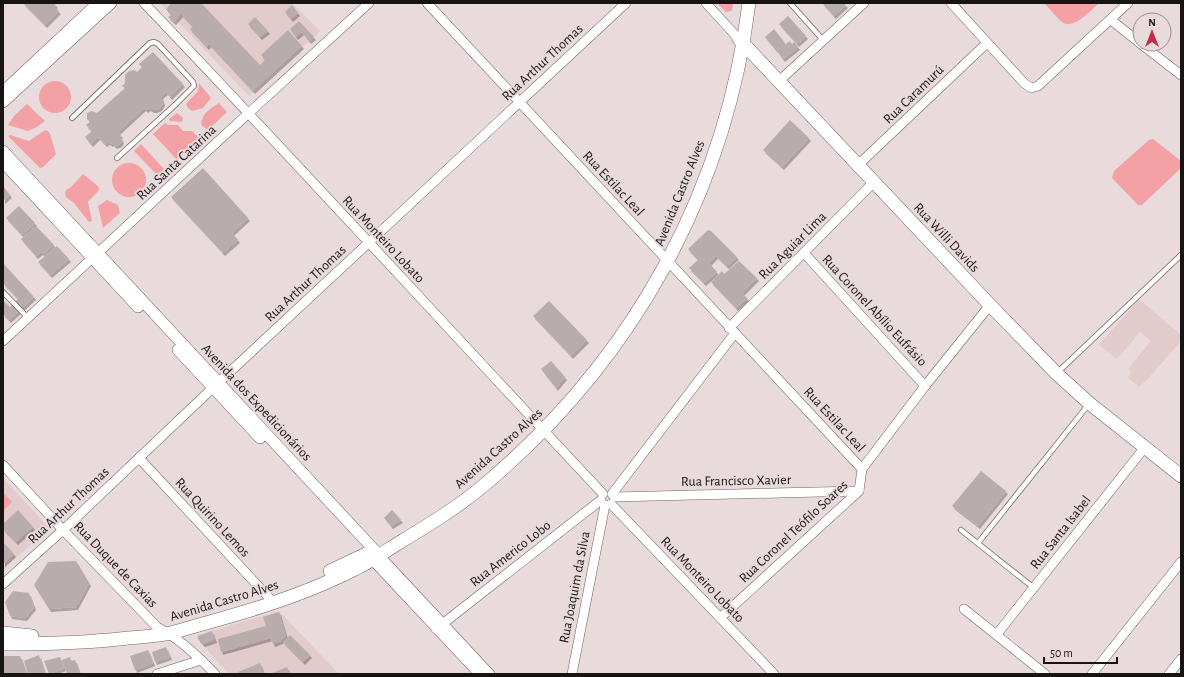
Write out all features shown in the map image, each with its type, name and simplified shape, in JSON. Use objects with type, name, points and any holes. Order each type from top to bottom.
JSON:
[{"type":"main road","name":"Avenida Castro Alves","points":[[740,40],[741,3]]},
{"type":"main road","name":"Avenida Castro Alves","points":[[3,644],[169,633],[270,599],[323,574],[373,554],[427,516],[479,484],[541,427],[592,369],[630,309],[665,259],[698,189],[749,3]]},
{"type":"main road","name":"Rua Willi Davids","points":[[740,40],[990,306],[1056,373],[1090,403],[1181,476]]},
{"type":"main road","name":"Avenida Castro Alves","points":[[3,633],[80,639],[157,627],[270,599]]},
{"type":"street","points":[[90,17],[98,3]]},
{"type":"street","points":[[3,92],[42,60],[90,17],[111,3]]},
{"type":"street","name":"Rua Monteiro Lobato","points":[[144,3],[250,113],[608,499],[774,674]]},
{"type":"street","name":"Rua Santa Catarina","points":[[3,341],[369,3]]},
{"type":"street","name":"Rua Estilac Leal","points":[[427,3],[862,469]]},
{"type":"street","name":"Rua Arthur Thomas","points":[[3,584],[63,530],[216,385],[626,3]]},
{"type":"street","name":"Rua Willi Davids","points":[[706,3],[740,40]]},
{"type":"street","points":[[779,81],[864,3]]},
{"type":"street","points":[[951,3],[1024,83],[1031,88],[1038,86],[1128,3]]},
{"type":"street","points":[[1111,20],[1132,37]]},
{"type":"street","name":"Rua Caramurú","points":[[858,165],[987,43]]},
{"type":"street","points":[[1151,52],[1181,75]]},
{"type":"street","points":[[3,102],[42,60]]},
{"type":"street","name":"Avenida dos Expedicionários","points":[[3,151],[34,189],[95,256],[439,626],[479,674]]},
{"type":"street","name":"Avenida dos Expedicionários","points":[[3,162],[34,189]]},
{"type":"street","name":"Rua Aguiar Lima","points":[[608,499],[732,331],[804,253],[874,182]]},
{"type":"street","name":"Rua Coronel Abílio Eufrásio","points":[[804,253],[925,386]]},
{"type":"street","points":[[862,469],[925,386],[990,306]]},
{"type":"street","name":"Rua Santa Isabel","points":[[997,634],[1145,447]]},
{"type":"street","name":"Rua Quirino Lemos","points":[[139,458],[270,599]]},
{"type":"street","name":"Rua Duque de Caxias","points":[[3,465],[63,530],[157,627],[169,633],[215,674]]},
{"type":"street","name":"Rua Coronel Teófilo Soares","points":[[720,618],[860,491],[862,469]]},
{"type":"street","name":"Rua Francisco Xavier","points":[[608,499],[860,491]]},
{"type":"street","name":"Rua Americo Lobo","points":[[439,626],[608,499]]},
{"type":"street","name":"Rua Joaquim da Silva","points":[[572,674],[608,499]]},
{"type":"street","points":[[1092,674],[1181,562]]},
{"type":"street","points":[[964,609],[997,634],[1043,673]]},
{"type":"street","name":"Avenida dos Expedicionários","points":[[439,626],[490,674]]},
{"type":"street","points":[[1169,674],[1181,658]]},
{"type":"street","points":[[157,674],[201,660]]},
{"type":"lane","points":[[790,3],[824,41]]},
{"type":"lane","points":[[72,118],[150,43],[154,42],[158,44],[193,82],[194,86],[117,158]]},
{"type":"lane","points":[[1056,373],[1181,254]]},
{"type":"lane","points":[[3,292],[28,318]]},
{"type":"lane","points":[[978,543],[1090,403]]},
{"type":"lane","points":[[961,530],[1034,588]]},
{"type":"shaded area","points":[[160,3],[292,3],[320,31],[249,96]]},
{"type":"shaded area","points":[[717,3],[733,3],[732,11],[726,12]]},
{"type":"shaded area","points":[[1044,3],[1099,3],[1076,22],[1066,24],[1062,22]]},
{"type":"shaded area","points":[[52,81],[58,81],[67,85],[71,97],[67,109],[58,113],[52,113],[43,109],[39,100],[39,94],[43,85]]},
{"type":"shaded area","points":[[199,83],[211,98],[203,108],[192,111],[186,104],[198,91]]},
{"type":"shaded area","points":[[219,103],[227,112],[208,130],[201,125],[203,117]]},
{"type":"shaded area","points":[[27,104],[45,121],[28,131],[8,125],[14,116]]},
{"type":"shaded area","points":[[177,113],[183,118],[182,122],[170,121],[169,119]]},
{"type":"shaded area","points":[[165,123],[168,125],[178,125],[183,131],[192,131],[200,139],[177,160],[153,134]]},
{"type":"shaded area","points":[[45,130],[50,134],[56,154],[43,167],[40,168],[8,136],[10,135],[29,141]]},
{"type":"shaded area","points":[[1153,139],[1181,161],[1181,168],[1142,205],[1138,205],[1112,178],[1114,171],[1149,140]]},
{"type":"shaded area","points":[[141,144],[165,170],[158,176],[134,151]]},
{"type":"shaded area","points":[[129,163],[141,168],[146,180],[141,192],[129,197],[117,192],[112,180],[117,168]]},
{"type":"shaded area","points":[[83,174],[99,187],[99,190],[88,202],[92,221],[89,222],[74,203],[66,197],[65,193],[66,190],[70,188]]},
{"type":"shaded area","points":[[107,200],[118,205],[120,213],[103,228],[98,206]]},
{"type":"shaded area","points":[[1139,299],[1181,335],[1181,341],[1139,387],[1127,377],[1132,372],[1128,369],[1151,341],[1140,332],[1117,359],[1099,345]]},
{"type":"shaded area","points":[[3,478],[49,528],[3,570]]},
{"type":"shaded area","points":[[3,492],[12,502],[3,511]]},
{"type":"shaded area","points":[[279,611],[339,674],[229,674],[197,639],[198,635]]},
{"type":"building","points":[[23,3],[54,3],[56,5],[54,7],[59,11],[45,25]]},
{"type":"building","points":[[169,3],[201,3],[260,65],[265,60],[261,55],[288,30],[302,46],[253,91],[209,44],[207,47],[190,29],[193,27],[181,14],[174,22],[168,17],[171,15],[166,9],[170,5]]},
{"type":"building","points":[[822,3],[844,3],[846,5],[834,16]]},
{"type":"building","points":[[292,5],[298,13],[291,19],[285,12]]},
{"type":"building","points":[[788,16],[806,36],[797,44],[779,24]]},
{"type":"building","points":[[255,17],[268,31],[260,37],[248,24]]},
{"type":"building","points":[[299,21],[314,37],[309,41],[302,32],[296,37],[290,29]]},
{"type":"building","points":[[774,29],[785,43],[776,50],[765,37]]},
{"type":"building","points":[[790,41],[792,44],[794,42],[798,47],[783,59],[777,51]]},
{"type":"building","points":[[153,52],[183,84],[170,97],[166,92],[161,96],[163,103],[160,108],[152,110],[149,108],[146,110],[144,108],[118,132],[121,135],[122,141],[120,144],[115,146],[108,142],[105,144],[98,137],[91,144],[85,137],[92,131],[86,125],[90,122],[87,119],[87,113],[92,111],[97,113],[125,88],[122,86],[125,83],[125,75],[129,71],[134,70],[137,72],[142,67],[139,64]]},
{"type":"building","points":[[790,120],[809,138],[782,167],[763,150]]},
{"type":"building","points":[[203,168],[248,218],[232,233],[238,240],[223,253],[171,197]]},
{"type":"building","points":[[3,186],[10,195],[3,201]]},
{"type":"building","points":[[19,206],[35,223],[22,235],[6,218]]},
{"type":"building","points":[[36,226],[54,245],[43,254],[41,252],[36,256],[21,239]]},
{"type":"building","points":[[708,230],[711,231],[737,257],[727,266],[716,256],[709,263],[717,272],[704,283],[689,268],[698,260],[688,249]]},
{"type":"building","points":[[57,246],[69,259],[50,275],[38,262]]},
{"type":"building","points":[[739,261],[757,278],[742,293],[747,298],[736,308],[711,282],[722,271],[724,274]]},
{"type":"building","points":[[3,263],[34,297],[9,320],[3,314],[3,300],[10,307],[18,299],[3,283]]},
{"type":"building","points":[[549,301],[587,340],[571,356],[533,316]]},
{"type":"building","points":[[551,361],[565,377],[556,388],[541,369]]},
{"type":"building","points":[[981,471],[1006,491],[978,526],[952,506]]},
{"type":"building","points":[[18,510],[33,527],[16,542],[3,529],[3,524]]},
{"type":"building","points":[[392,510],[401,520],[391,526],[384,518]]},
{"type":"building","points":[[3,542],[14,554],[3,564]]},
{"type":"building","points":[[76,561],[89,583],[76,607],[49,609],[34,585],[48,562]]},
{"type":"building","points":[[13,591],[29,593],[34,607],[25,618],[10,616],[5,602]]},
{"type":"building","points":[[279,612],[286,636],[281,641],[273,644],[271,638],[221,652],[218,639],[266,626],[263,617]]},
{"type":"building","points":[[212,631],[215,640],[203,644],[198,639],[198,636]]},
{"type":"building","points":[[290,635],[310,655],[303,662],[283,642]]},
{"type":"building","points":[[166,647],[170,657],[155,662],[152,652]]},
{"type":"building","points":[[148,650],[153,663],[135,670],[130,656]]},
{"type":"building","points":[[39,655],[45,674],[28,674],[24,661]]},
{"type":"building","points":[[3,656],[20,656],[27,674],[3,674]]},
{"type":"building","points":[[60,657],[64,668],[49,674],[44,661]]},
{"type":"building","points":[[70,657],[71,661],[75,660],[80,674],[67,674],[62,660]]},
{"type":"building","points":[[260,663],[264,674],[239,674],[238,672]]},
{"type":"building","points":[[287,667],[290,674],[270,674]]}]
